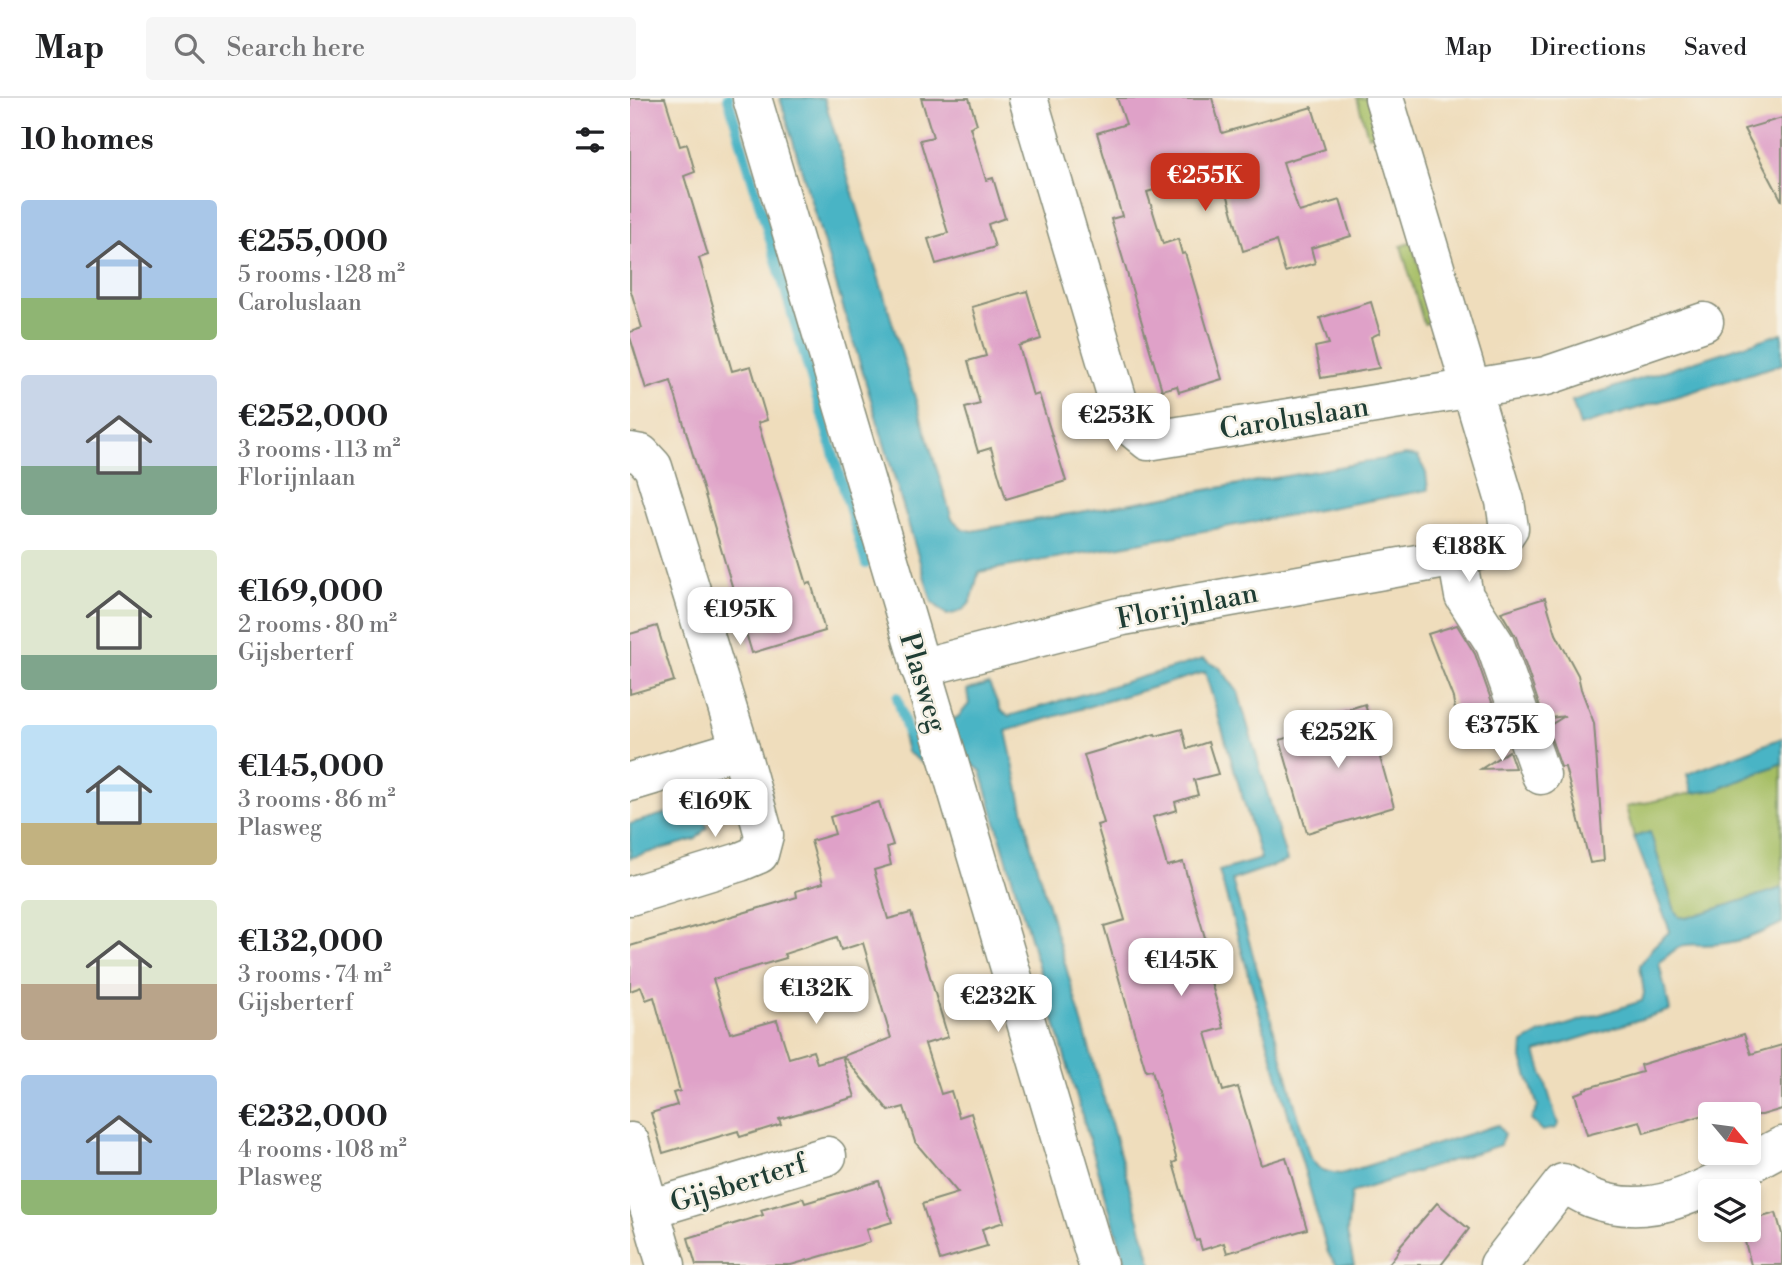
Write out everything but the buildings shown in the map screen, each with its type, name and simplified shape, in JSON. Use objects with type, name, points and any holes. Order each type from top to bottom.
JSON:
[{"type":"street","name":"Plasweg","points":[[752,98],[1098,1265]]},
{"type":"street","name":"Caroluslaan","points":[[1028,98],[1124,421],[1148,441],[1546,376],[1704,322]]},
{"type":"street","name":"Florijnlaan","points":[[920,668],[1123,616],[1457,557],[1497,546],[1510,528],[1505,501],[1384,98]]},
{"type":"street","points":[[630,452],[641,454],[653,467],[764,835],[760,854],[630,896]]},
{"type":"street","points":[[1457,557],[1464,596],[1495,644],[1541,775]]},
{"type":"street","points":[[630,782],[740,749]]},
{"type":"street","name":"Gijsberterf","points":[[630,1142],[666,1265]]},
{"type":"street","points":[[1499,1265],[1563,1183],[1592,1198],[1621,1205],[1651,1205],[1684,1199],[1782,1146]]},
{"type":"street","name":"Gijsberterf","points":[[650,1209],[827,1156]]},
{"type":"green space","points":[[1357,98],[1369,98],[1379,132],[1368,136]]},
{"type":"green space","points":[[1412,242],[1435,321],[1424,324],[1401,246]]},
{"type":"green space","points":[[1782,763],[1782,888],[1687,918],[1679,917],[1650,832],[1634,837],[1626,807],[1717,790]]},
{"type":"water","points":[[780,98],[824,98],[952,519],[963,529],[972,531],[1406,455],[1418,457],[1426,473],[1428,490],[979,572],[968,605],[957,613],[947,615],[932,602]]},
{"type":"water","points":[[1782,333],[1782,364],[1580,426],[1572,401]]},
{"type":"water","points":[[1203,659],[1220,668],[1238,692],[1287,861],[1232,880],[1312,1160],[1322,1169],[1341,1174],[1498,1125],[1504,1134],[1500,1145],[1351,1193],[1347,1233],[1354,1265],[1337,1265],[1328,1253],[1219,871],[1261,859],[1205,672],[1006,731],[1031,846],[1152,1265],[1126,1265],[981,771],[972,764],[932,770],[907,752],[903,736],[913,732],[921,735],[958,717],[969,704],[967,690],[989,684],[1001,711],[1009,716]]},
{"type":"water","points":[[1782,738],[1782,763],[1717,790],[1692,793],[1687,774]]},
{"type":"water","points":[[687,807],[701,811],[707,827],[696,839],[630,858],[630,824]]},
{"type":"water","points":[[1650,832],[1679,917],[1687,918],[1782,888],[1782,923],[1736,941],[1682,946],[1659,963],[1670,1010],[1536,1052],[1558,1124],[1556,1128],[1542,1131],[1531,1120],[1538,1107],[1522,1059],[1523,1043],[1541,1033],[1642,1001],[1644,993],[1640,965],[1653,947],[1670,931],[1634,837]]},
{"type":"waterway","points":[[728,98],[866,564]]},
{"type":"waterway","points":[[897,697],[908,734]]}]
